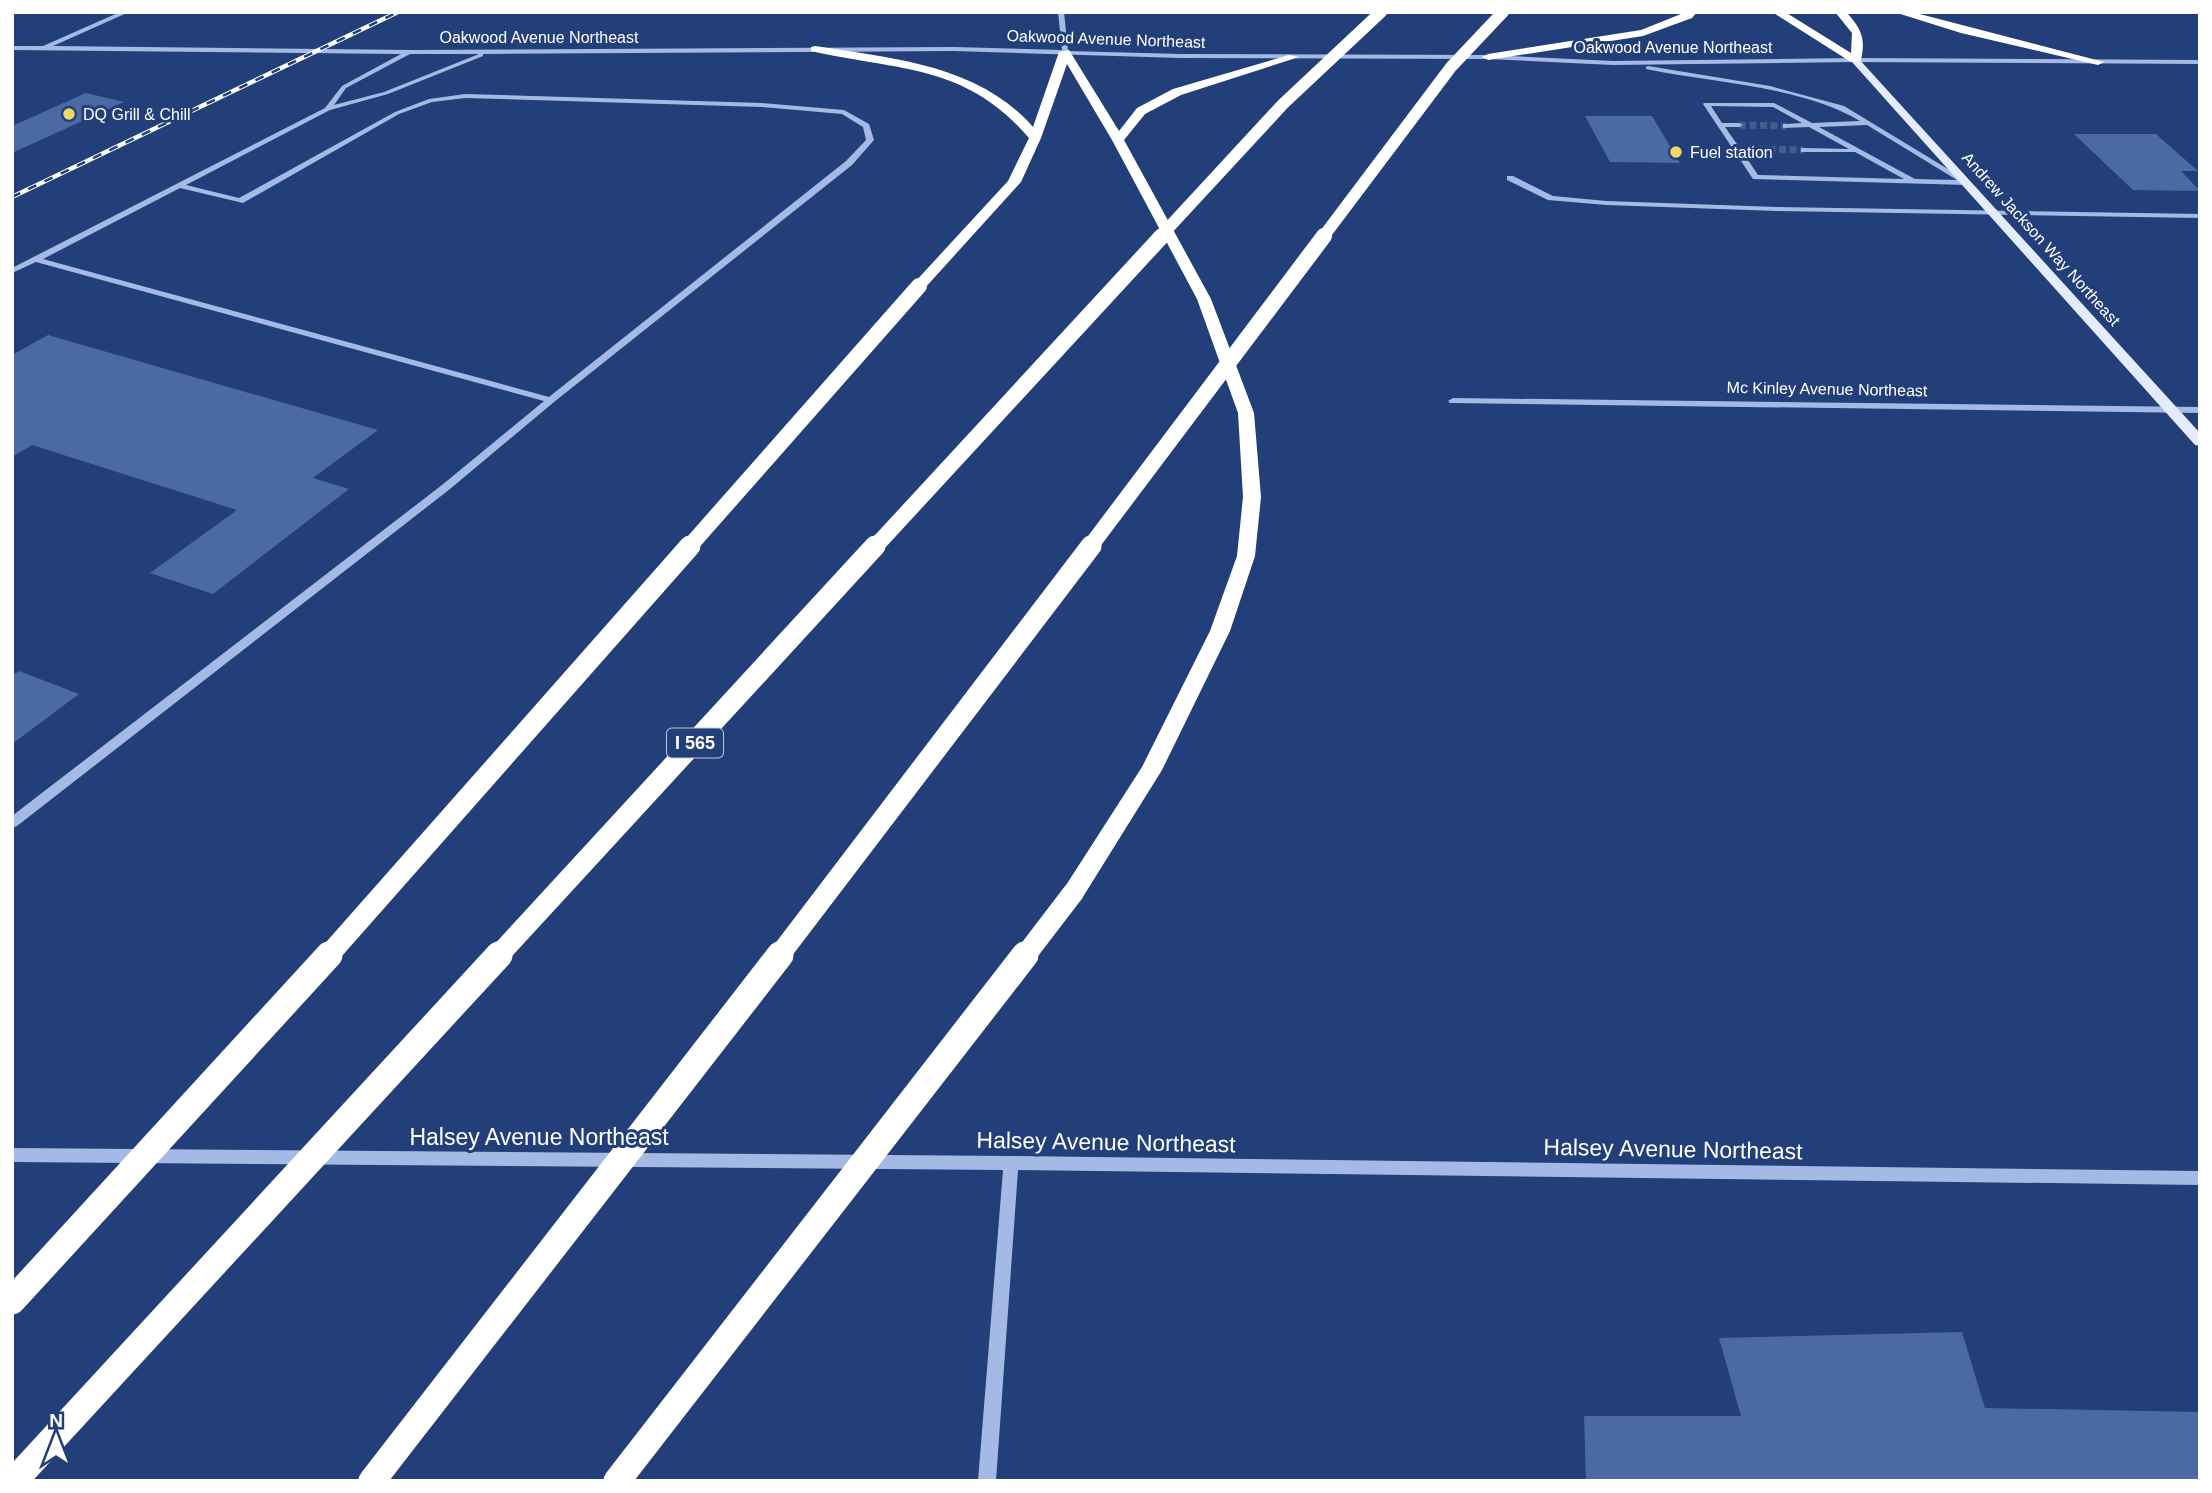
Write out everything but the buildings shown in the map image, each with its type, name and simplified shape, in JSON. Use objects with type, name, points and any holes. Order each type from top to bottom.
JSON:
[{"type":"highway","name":"I 565","points":[[14,1481],[1283,104],[1381,12]]},
{"type":"highway","points":[[372,1481],[907,791],[1451,67],[1503,12]]},
{"type":"highway","points":[[1488,57],[1643,33],[1688,16],[1692,12]]},
{"type":"highway","points":[[1777,12],[1855,60],[1861,41],[1856,29],[1840,12]]},
{"type":"highway","points":[[1899,12],[1965,31],[2098,62]]},
{"type":"highway","points":[[815,49],[908,65],[957,81],[993,97],[1014,113],[1035,138]]},
{"type":"highway","points":[[12,1301],[339,944],[919,286],[1014,182],[1035,138],[1065,52]]},
{"type":"highway","points":[[617,1481],[1073,893],[1151,770],[1220,631],[1246,556],[1252,497],[1246,413],[1204,299],[1118,140],[1065,52]]},
{"type":"highway","points":[[1118,140],[1141,111],[1177,92],[1293,57]]},
{"type":"main road","name":"Andrew Jackson Way Northeast","points":[[1855,60],[2200,442]]},
{"type":"street","points":[[12,57],[42,49],[126,12]]},
{"type":"street","points":[[1061,12],[1065,52]]},
{"type":"street","name":"Oakwood Avenue Northeast","points":[[12,48],[410,52],[954,49],[1293,57],[1488,57],[1613,62],[2200,62]]},
{"type":"street","points":[[12,271],[328,108],[386,93],[489,51]]},
{"type":"street","points":[[328,108],[344,87],[410,52]]},
{"type":"street","points":[[1613,62],[1803,96],[1842,107],[1967,183]]},
{"type":"street","points":[[12,823],[446,487],[849,163],[870,139],[866,126],[844,112],[762,105],[465,96],[431,100],[397,113],[240,201],[177,185]]},
{"type":"street","points":[[1913,181],[1774,105],[1706,104],[1756,177],[1967,183]]},
{"type":"street","points":[[1786,126],[1869,123]]},
{"type":"street","points":[[1721,125],[1739,125]]},
{"type":"street","points":[[1737,149],[1758,149]]},
{"type":"street","points":[[1804,150],[1857,151]]},
{"type":"street","points":[[1510,178],[1551,198],[1606,203],[2200,216]]},
{"type":"street","points":[[34,259],[551,400]]},
{"type":"street","name":"Mc Kinley Avenue Northeast","points":[[1453,401],[2200,410]]},
{"type":"street","name":"Halsey Avenue Northeast","points":[[12,1155],[1012,1163],[2200,1178]]},
{"type":"lane","points":[[987,1481],[1012,1163]]},
{"type":"tunnel","points":[[1739,125],[1786,126]]},
{"type":"tunnel","points":[[1758,149],[1804,150]]},
{"type":"railway","points":[[12,197],[398,12]]},
{"type":"place","name":"DQ Grill & Chill","points":[[69,114]]},
{"type":"place","name":"Fuel station","points":[[1676,152]]}]
